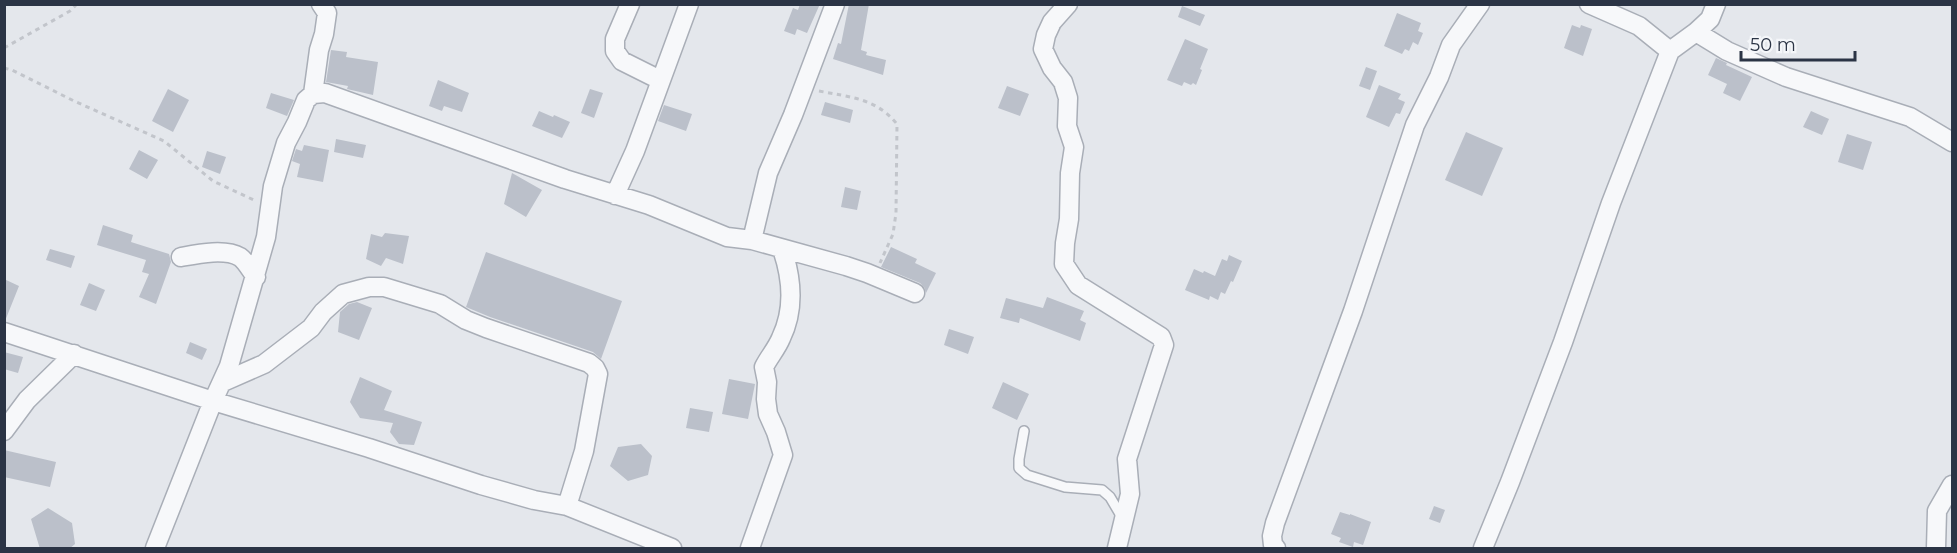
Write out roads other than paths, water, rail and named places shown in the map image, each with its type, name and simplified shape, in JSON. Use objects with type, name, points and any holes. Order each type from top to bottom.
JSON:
[{"type":"street","points":[[313,94],[327,13],[321,4]]},
{"type":"street","points":[[630,4],[615,39],[615,51],[622,61],[660,80]]},
{"type":"street","points":[[615,195],[634,151],[689,4]]},
{"type":"street","points":[[752,240],[768,173],[835,4]]},
{"type":"street","points":[[1068,4],[1052,22],[1043,49],[1052,68],[1063,82],[1068,98],[1067,126],[1074,147],[1070,172],[1065,264],[1078,285],[1161,337],[1164,345],[1127,459],[1130,494],[1117,549]]},
{"type":"street","points":[[1276,549],[1273,545],[1275,524],[1353,311],[1415,126],[1439,77],[1451,45],[1480,4]]},
{"type":"street","points":[[1589,4],[1639,26],[1670,51]]},
{"type":"street","points":[[1482,549],[1563,342],[1611,203],[1670,51],[1710,19],[1716,4]]},
{"type":"street","points":[[1696,32],[1727,51],[1786,77],[1910,117],[1953,142]]},
{"type":"street","points":[[155,549],[213,401],[223,382],[256,277],[266,237],[273,186],[286,143],[306,100],[313,94],[325,93],[565,179],[649,205],[727,237],[752,240],[846,266],[915,293]]},
{"type":"street","points":[[750,549],[783,455],[768,414],[764,367],[782,338],[790,310],[790,273],[782,249]]},
{"type":"street","points":[[181,257],[199,253],[222,253],[240,258],[256,277]]},
{"type":"street","points":[[223,382],[264,364],[311,328],[323,312],[343,294],[352,290],[384,287],[440,304],[466,320],[589,363],[596,369],[598,374],[584,451],[567,506]]},
{"type":"street","points":[[4,332],[213,401],[369,448],[481,485],[534,501],[567,506],[672,549]]},
{"type":"street","points":[[4,431],[27,400],[74,354]]},
{"type":"street","points":[[1936,549],[1937,511],[1953,485]]},
{"type":"lane","points":[[1024,431],[1019,468],[1026,475],[1065,487],[1102,490],[1110,497],[1124,521]]}]
